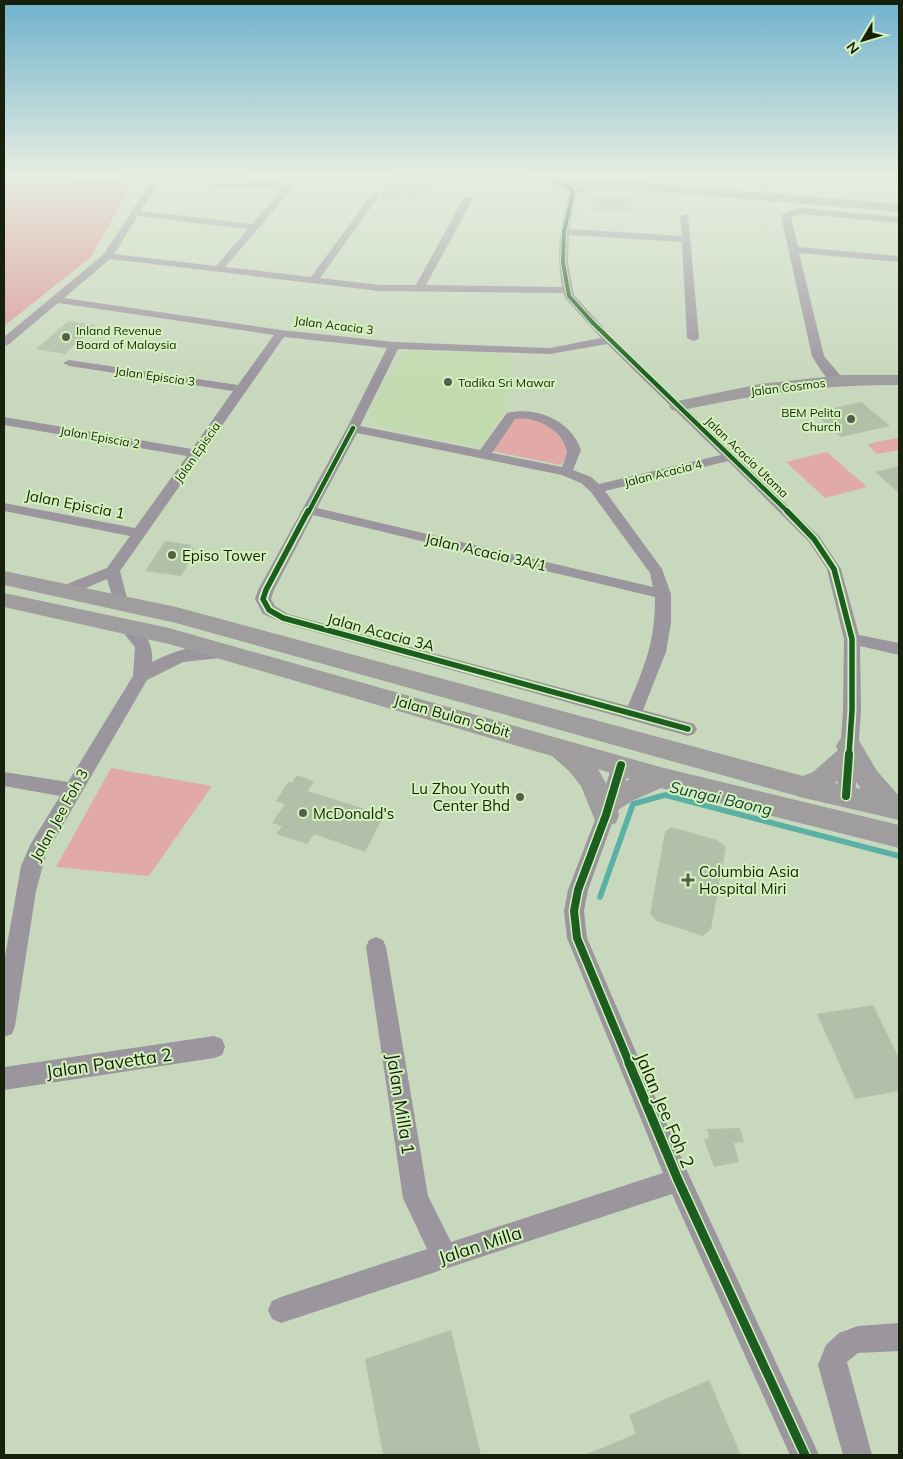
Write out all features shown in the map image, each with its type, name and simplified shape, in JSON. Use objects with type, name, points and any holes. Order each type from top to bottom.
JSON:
[{"type":"main road","name":"Jalan Cosmos","points":[[678,406],[738,393],[839,381],[899,380]]},
{"type":"main road","name":"Jalan Bulan Sabit","points":[[4,578],[67,590],[226,652],[660,777],[899,836]]},
{"type":"main road","name":"Jalan Bulan Sabit","points":[[4,600],[122,613],[176,615],[804,787],[846,796]]},
{"type":"main road","points":[[176,615],[187,624],[197,628],[587,740],[621,765]]},
{"type":"main road","points":[[552,745],[574,758],[590,776],[608,809],[623,793],[660,777]]},
{"type":"main road","points":[[804,787],[822,779],[848,752],[874,789],[897,814],[878,819],[846,796]]},
{"type":"street","points":[[4,342],[108,256],[117,242]]},
{"type":"street","points":[[220,268],[242,242]]},
{"type":"street","points":[[313,281],[341,242]]},
{"type":"street","points":[[419,289],[445,242]]},
{"type":"street","points":[[108,256],[378,288],[567,290],[563,262],[564,242]]},
{"type":"street","points":[[686,242],[693,338]]},
{"type":"street","points":[[792,242],[818,356],[823,365],[839,381]]},
{"type":"street","points":[[793,248],[899,259]]},
{"type":"street","name":"Jalan Acacia Utama","points":[[567,290],[609,340],[792,516],[819,546],[834,569],[852,639],[846,796]]},
{"type":"street","name":"Jalan Acacia 3","points":[[57,300],[281,332],[394,345],[550,351],[609,340]]},
{"type":"street","name":"Jalan Episcia","points":[[112,571],[281,332]]},
{"type":"street","name":"Jalan Acacia 3A","points":[[394,345],[353,428],[266,590],[263,599],[265,605],[276,615],[688,729]]},
{"type":"street","name":"Jalan Episcia 3","points":[[69,363],[242,388]]},
{"type":"street","points":[[484,454],[512,416],[518,414],[535,416],[557,426],[572,446],[573,455],[566,472]]},
{"type":"street","name":"Jalan Episcia 2","points":[[4,421],[196,454]]},
{"type":"street","points":[[353,428],[566,472],[586,480],[596,489],[657,572],[662,594],[663,623],[658,652],[633,714]]},
{"type":"street","name":"Jalan Acacia 4","points":[[596,489],[730,457]]},
{"type":"street","name":"Jalan Episcia 1","points":[[4,507],[140,533]]},
{"type":"street","name":"Jalan Acacia 3A/1","points":[[309,510],[662,594]]},
{"type":"street","points":[[67,590],[112,571],[122,613]]},
{"type":"street","name":"Jalan Jee Foh 3","points":[[4,1026],[9,964],[31,866],[37,851],[72,790],[141,676],[145,649],[122,613]]},
{"type":"street","points":[[852,639],[899,649]]},
{"type":"street","name":"Jalan Jee Foh 3","points":[[141,676],[160,664],[191,653],[226,652]]},
{"type":"street","name":"Jalan Jee Foh 2","points":[[621,765],[608,809],[578,890],[574,911],[577,938],[678,1180],[805,1455]]},
{"type":"street","points":[[4,779],[72,790]]},
{"type":"street","name":"Jalan Milla 1","points":[[376,947],[416,1198],[444,1256]]},
{"type":"street","name":"Jalan Pavetta 2","points":[[4,1079],[214,1047]]},
{"type":"street","name":"Jalan Milla","points":[[281,1310],[678,1180]]},
{"type":"street","points":[[857,1455],[832,1365],[834,1354],[848,1341],[899,1337]]},
{"type":"shaded area","points":[[4,242],[99,242],[91,257],[4,326]]},
{"type":"shaded area","name":"Tadika Sri Mawar","points":[[411,351],[511,354],[506,409],[485,442],[475,446],[379,426],[369,415],[402,355]]},
{"type":"shaded area","points":[[518,416],[543,422],[558,434],[569,450],[561,465],[492,451],[511,419]]},
{"type":"shaded area","points":[[897,438],[899,440],[899,450],[877,454],[867,444]]},
{"type":"shaded area","points":[[827,452],[867,487],[825,498],[786,462]]},
{"type":"shaded area","points":[[111,768],[212,786],[149,876],[56,867]]},
{"type":"building","name":"Inland Revenue Board of Malaysia","points":[[68,321],[96,325],[65,354],[36,349]]},
{"type":"building","name":"BEM Pelita Church","points":[[861,402],[890,426],[841,437],[813,412]]},
{"type":"building","points":[[899,466],[899,493],[875,472]]},
{"type":"building","name":"Episo Tower","points":[[165,541],[192,545],[190,547],[194,548],[184,562],[189,563],[181,576],[145,571]]},
{"type":"building","points":[[297,775],[314,781],[308,791],[384,815],[365,852],[314,834],[307,844],[276,834],[282,826],[272,823],[285,804],[276,801],[288,782],[292,783]]},
{"type":"building","name":"Columbia Asia Hospital Miri","points":[[671,827],[717,840],[726,847],[711,929],[703,936],[657,921],[650,914],[665,832]]},
{"type":"building","points":[[873,1005],[899,1058],[899,1091],[855,1099],[817,1014]]},
{"type":"building","points":[[740,1128],[744,1142],[734,1143],[739,1162],[714,1167],[704,1139],[709,1138],[707,1129]]},
{"type":"building","points":[[451,1330],[481,1455],[383,1455],[365,1359]]},
{"type":"building","points":[[709,1380],[741,1455],[584,1455],[636,1434],[629,1415]]},
{"type":"waterway","name":"Sungai Baong","points":[[600,897],[633,804],[665,795],[899,856]]},
{"type":"cycle path","points":[[564,242],[563,262],[569,296],[609,340],[792,516],[814,539],[834,569],[852,639],[852,710],[846,796]]},
{"type":"cycle path","points":[[353,428],[266,590],[263,599],[269,610],[283,618],[688,729]]},
{"type":"cycle path","points":[[621,765],[606,815],[578,890],[574,911],[577,938],[678,1180],[805,1455]]},
{"type":"place","name":"Inland Revenue Board of Malaysia","points":[[66,337]]},
{"type":"place","name":"Tadika Sri Mawar","points":[[448,382]]},
{"type":"place","name":"BEM Pelita Church","points":[[851,419]]},
{"type":"place","name":"Episo Tower","points":[[172,555]]},
{"type":"place","name":"Lu Zhou Youth Center Bhd","points":[[520,797]]},
{"type":"place","name":"McDonald's","points":[[303,813]]},
{"type":"place","name":"Columbia Asia Hospital Miri","points":[[688,880]]}]
